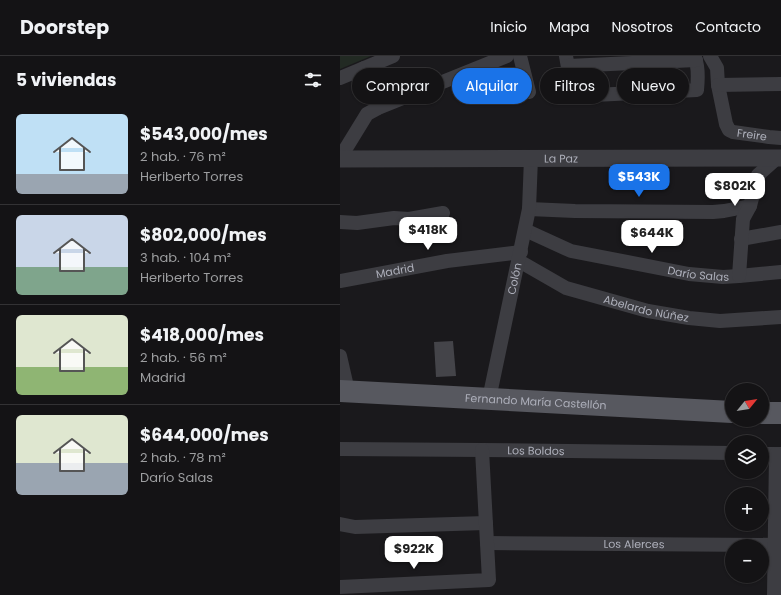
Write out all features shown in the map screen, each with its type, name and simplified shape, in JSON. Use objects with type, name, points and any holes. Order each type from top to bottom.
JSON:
[{"type":"main road","name":"Fernando María Castellón","points":[[344,391],[725,412]]},
{"type":"main road","points":[[769,413],[781,413]]},
{"type":"street","points":[[364,68],[393,56]]},
{"type":"street","points":[[340,158],[368,114],[378,108],[507,56]]},
{"type":"street","points":[[520,56],[523,68]]},
{"type":"street","name":"Freire","points":[[710,56],[717,68],[718,85],[726,124],[729,130],[737,133],[781,138]]},
{"type":"street","points":[[695,58],[698,82],[697,90],[573,96],[567,61],[695,58]]},
{"type":"street","points":[[340,78],[352,73]]},
{"type":"street","points":[[718,85],[781,84]]},
{"type":"street","points":[[377,104],[378,108]]},
{"type":"street","name":"La Paz","points":[[340,158],[779,158]]},
{"type":"street","name":"Colón","points":[[489,399],[529,209],[530,158]]},
{"type":"street","points":[[739,276],[743,219],[750,206],[758,175],[779,158]]},
{"type":"street","points":[[529,209],[575,211],[713,212],[750,206]]},
{"type":"street","points":[[340,222],[357,223],[394,218],[409,219],[443,213]]},
{"type":"street","name":"Darío Salas","points":[[525,230],[571,251],[689,274],[723,277],[781,272]]},
{"type":"street","points":[[741,239],[781,232]]},
{"type":"street","name":"Madrid","points":[[340,280],[447,261],[520,257]]},
{"type":"street","name":"Abelardo Núñez","points":[[520,257],[566,288],[648,311],[689,318],[720,321],[781,317]]},
{"type":"street","points":[[340,356],[344,391]]},
{"type":"street","name":"Los Boldos","points":[[340,449],[725,453]]},
{"type":"street","points":[[340,587],[490,580],[482,450]]},
{"type":"street","points":[[774,595],[778,545],[779,454]]},
{"type":"street","points":[[340,524],[355,527],[486,523]]},
{"type":"street","name":"Los Alerces","points":[[488,543],[778,545]]},
{"type":"shaded area","points":[[340,56],[371,56],[340,69]]},
{"type":"building","points":[[453,341],[456,376],[436,377],[434,342]]}]
